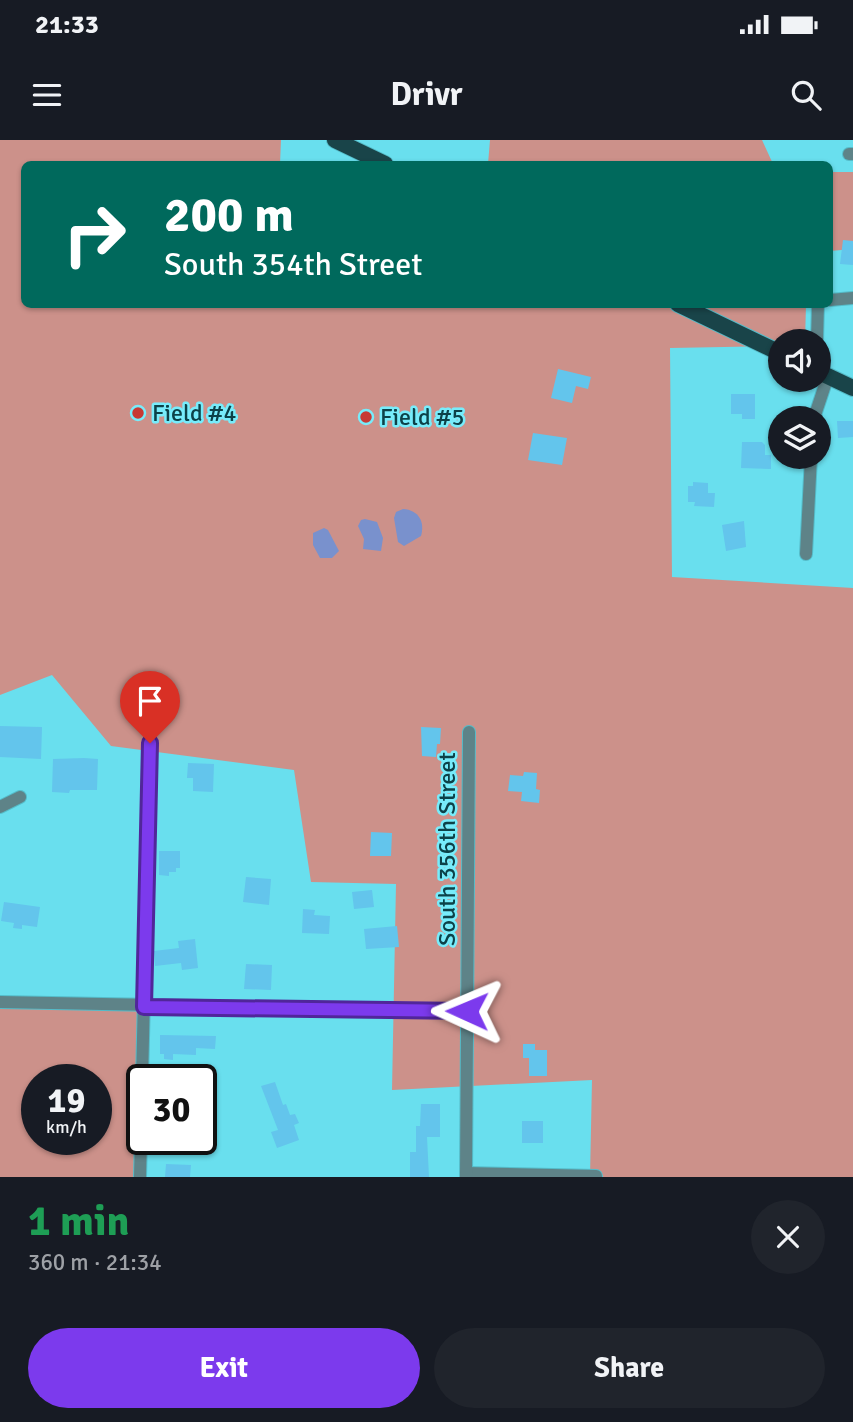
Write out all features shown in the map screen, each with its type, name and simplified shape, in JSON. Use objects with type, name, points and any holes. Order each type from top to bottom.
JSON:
[{"type":"main road","points":[[335,140],[379,161]]},
{"type":"main road","points":[[686,308],[768,348]]},
{"type":"main road","points":[[831,378],[853,388]]},
{"type":"street","points":[[833,300],[853,298]]},
{"type":"street","points":[[817,329],[818,308]]},
{"type":"street","points":[[806,554],[810,469]]},
{"type":"street","name":"South 356th Street","points":[[466,1175],[469,732]]},
{"type":"street","points":[[142,1064],[150,743]]},
{"type":"street","points":[[0,807],[20,797]]},
{"type":"street","points":[[0,1002],[144,1007],[467,1011]]},
{"type":"street","points":[[139,1177],[140,1155]]},
{"type":"street","points":[[466,1175],[596,1175]]},
{"type":"shaded area","points":[[0,140],[281,140],[280,161],[21,161],[21,308],[806,308],[805,329],[768,329],[768,346],[670,348],[672,577],[853,588],[853,1177],[590,1177],[592,1080],[392,1090],[396,884],[311,882],[294,770],[111,746],[52,675],[0,695]]},
{"type":"shaded area","points":[[490,140],[762,140],[772,161],[488,161]]},
{"type":"shaded area","points":[[833,172],[853,172],[853,249],[833,251]]},
{"type":"shaded area","points":[[0,1002],[144,1007],[143,1064],[126,1064],[126,1155],[141,1155],[140,1177],[0,1177]]},
{"type":"water","points":[[403,509],[417,514],[422,526],[421,536],[404,546],[398,542],[394,518],[396,512]]},
{"type":"water","points":[[361,520],[377,522],[383,538],[381,551],[363,549],[364,539],[358,526]]},
{"type":"water","points":[[324,528],[328,530],[339,551],[332,558],[320,558],[313,545],[313,533]]},
{"type":"building","points":[[843,240],[853,241],[853,265],[840,264]]},
{"type":"building","points":[[558,369],[591,377],[588,389],[576,386],[572,403],[551,398]]},
{"type":"building","points":[[731,394],[755,394],[755,419],[742,419],[742,414],[731,414]]},
{"type":"building","points":[[837,421],[853,421],[853,437],[838,438]]},
{"type":"building","points":[[533,433],[567,438],[562,465],[528,460]]},
{"type":"building","points":[[742,442],[762,442],[765,445],[765,455],[768,455],[768,469],[741,468]]},
{"type":"building","points":[[693,482],[708,483],[708,493],[715,493],[714,507],[694,506],[695,502],[688,502],[688,486],[693,486]]},
{"type":"building","points":[[744,521],[746,547],[726,551],[722,525]]},
{"type":"building","points":[[0,726],[42,727],[41,759],[0,757]]},
{"type":"building","points":[[421,727],[441,728],[436,757],[422,756]]},
{"type":"building","points":[[53,759],[98,759],[97,790],[52,792]]},
{"type":"building","points":[[188,763],[214,764],[213,792],[193,791],[193,778],[187,778]]},
{"type":"building","points":[[524,772],[537,773],[539,803],[521,801],[522,792],[508,791],[510,775],[523,776]]},
{"type":"building","points":[[371,832],[392,833],[391,856],[370,856]]},
{"type":"building","points":[[159,851],[180,851],[180,868],[176,868],[176,872],[169,872],[169,876],[159,875]]},
{"type":"building","points":[[246,877],[271,879],[269,905],[243,902]]},
{"type":"building","points":[[372,890],[374,907],[354,909],[352,892]]},
{"type":"building","points":[[4,902],[40,907],[37,927],[22,925],[22,929],[13,928],[14,923],[1,921]]},
{"type":"building","points":[[303,909],[315,910],[314,915],[330,916],[329,934],[302,933]]},
{"type":"building","points":[[397,926],[399,947],[366,949],[364,929]]},
{"type":"building","points":[[195,939],[198,968],[182,970],[181,963],[155,966],[154,951],[179,948],[178,941]]},
{"type":"building","points":[[246,964],[272,965],[271,990],[244,989]]},
{"type":"building","points":[[160,1035],[216,1036],[215,1049],[196,1048],[196,1055],[173,1054],[173,1060],[164,1059],[164,1054],[160,1054]]},
{"type":"building","points":[[523,1044],[535,1044],[535,1050],[547,1050],[547,1076],[529,1076],[529,1058],[523,1058]]},
{"type":"building","points":[[275,1082],[283,1105],[286,1104],[290,1115],[295,1114],[299,1123],[294,1125],[299,1140],[277,1148],[271,1132],[278,1130],[261,1086]]},
{"type":"building","points":[[421,1104],[440,1104],[440,1137],[427,1137],[429,1177],[410,1177],[410,1152],[416,1152],[416,1126],[420,1126]]},
{"type":"building","points":[[522,1121],[543,1121],[543,1143],[522,1143]]},
{"type":"building","points":[[166,1164],[191,1165],[190,1177],[165,1177]]},
{"type":"place","name":"Field #4","points":[[138,413]]},
{"type":"place","name":"Field #5","points":[[366,417]]},
{"type":"route","points":[[150,743],[144,1007],[467,1011]]}]
